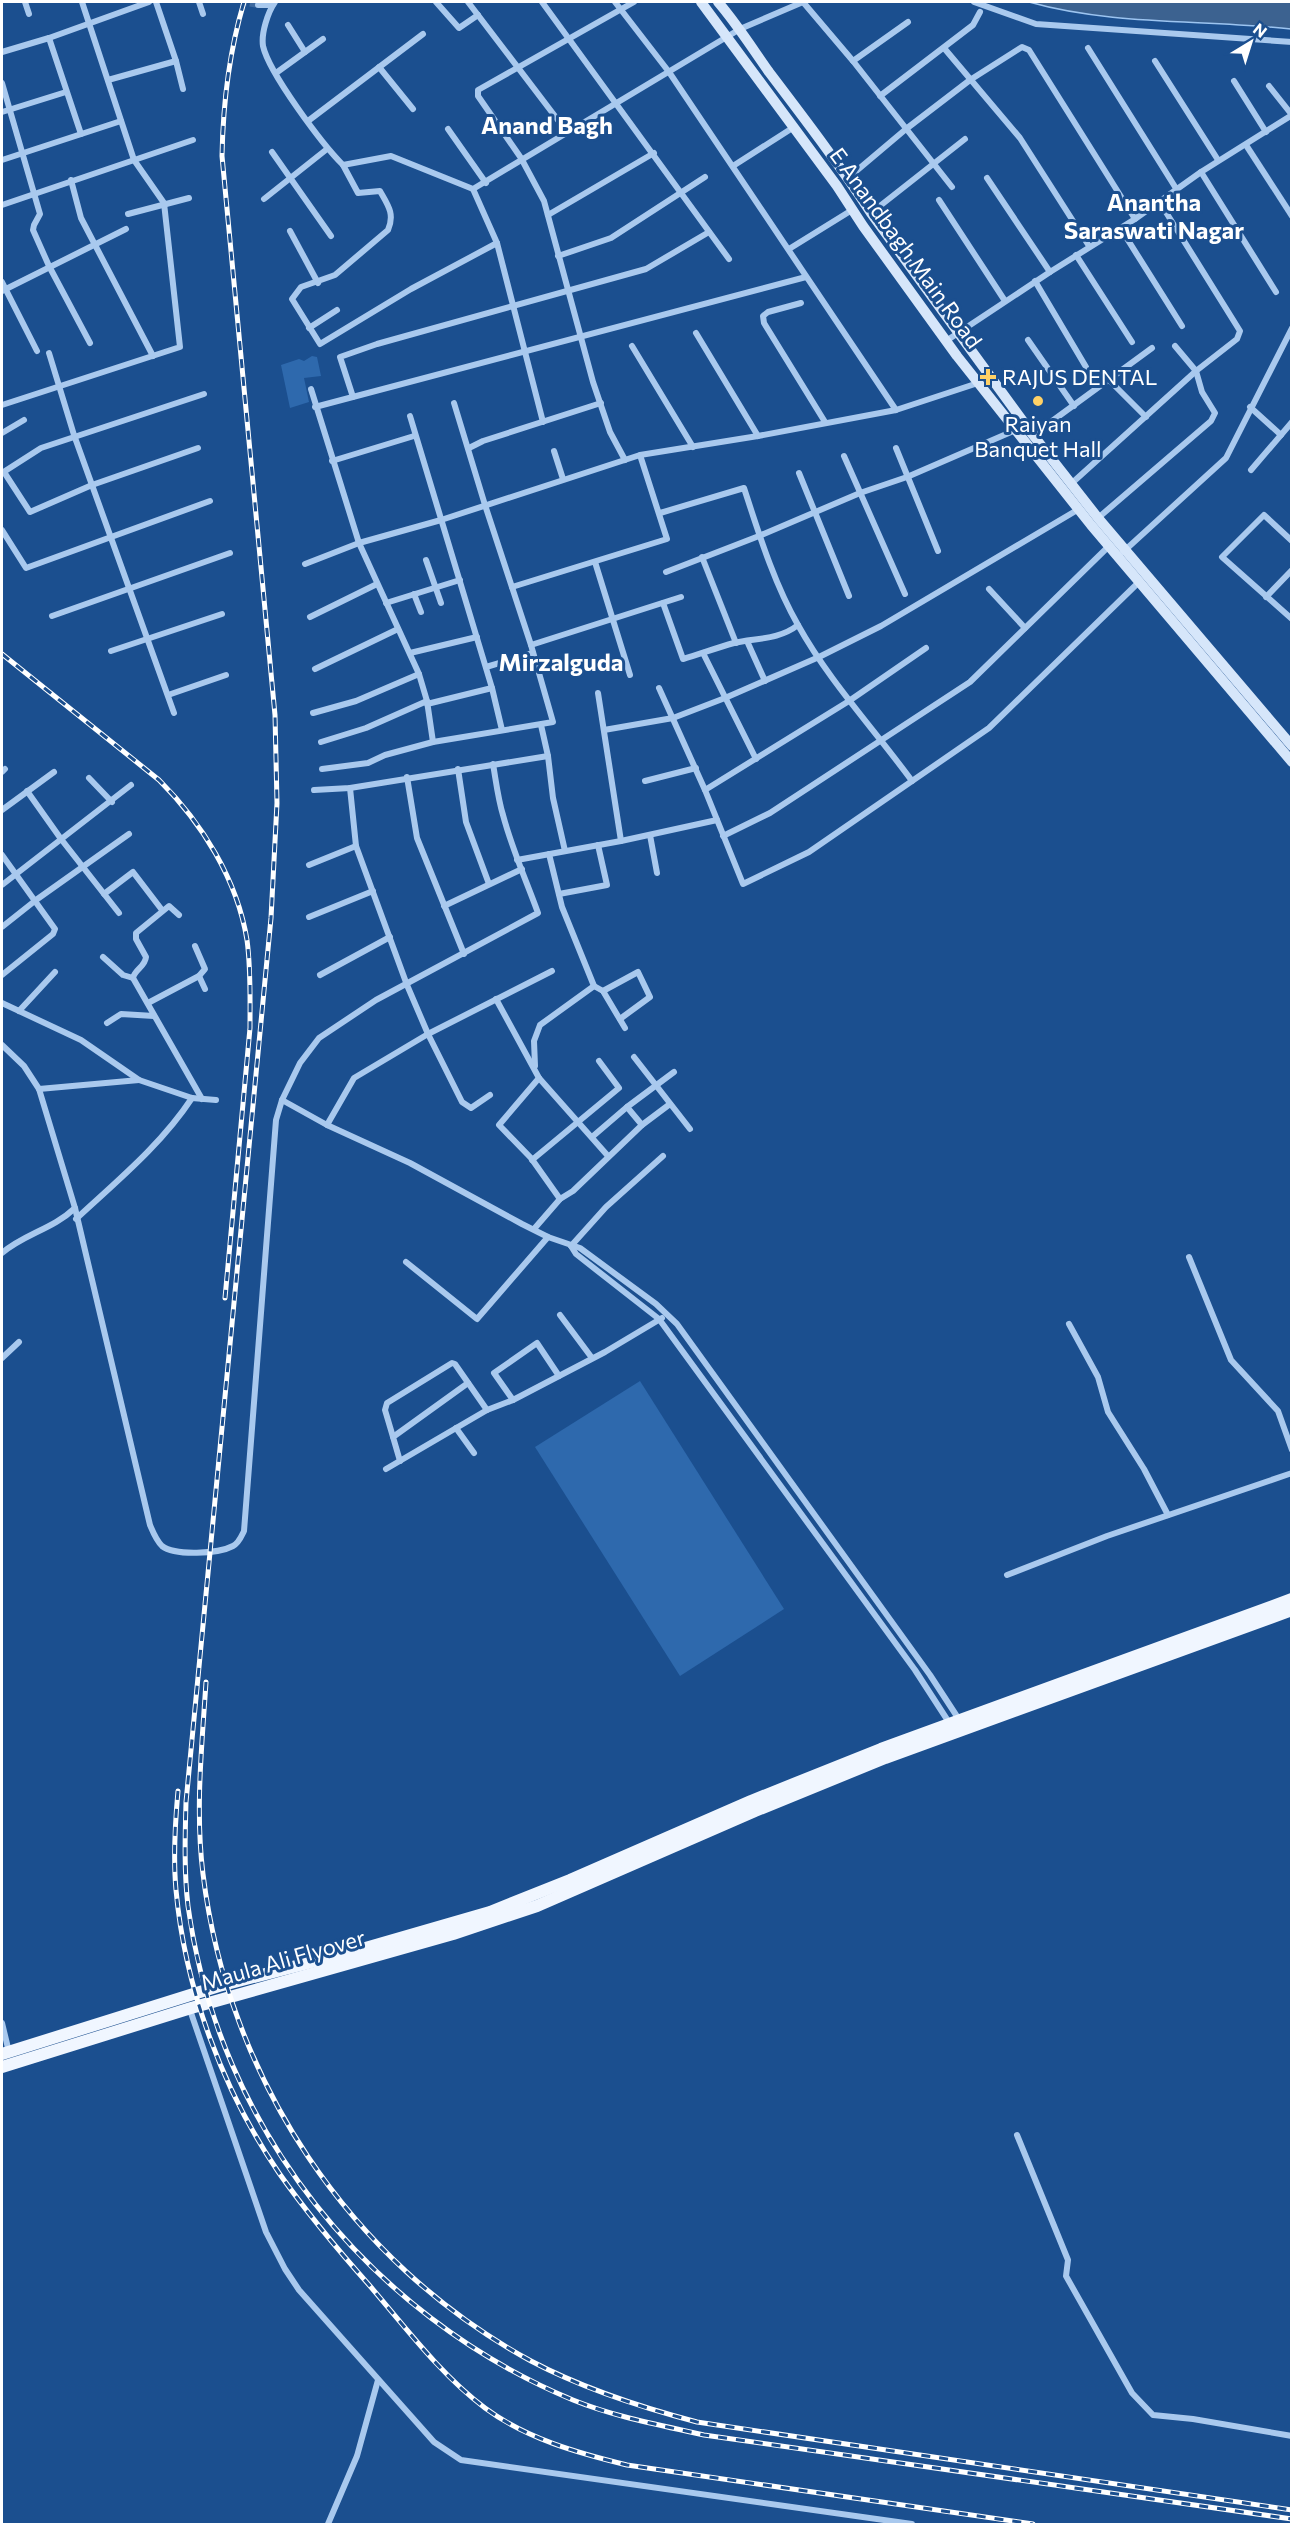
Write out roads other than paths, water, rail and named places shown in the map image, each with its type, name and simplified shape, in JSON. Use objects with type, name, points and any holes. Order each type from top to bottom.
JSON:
[{"type":"main road","points":[[1171,1647],[1292,1599]]},
{"type":"main road","points":[[1171,1647],[1292,1610]]},
{"type":"main road","name":"Maula Ali Flyover","points":[[2,2067],[191,2008],[453,1934],[552,1894],[751,1801],[881,1749],[957,1727],[1171,1647]]},
{"type":"main road","name":"Maula Ali Flyover","points":[[4,2050],[219,1986],[552,1894]]},
{"type":"street","points":[[25,2],[29,14]]},
{"type":"street","points":[[2,405],[180,347],[164,203],[134,160],[82,2]]},
{"type":"street","points":[[2,52],[49,38],[149,2]]},
{"type":"street","points":[[156,2],[183,89]]},
{"type":"street","points":[[199,2],[203,14]]},
{"type":"street","points":[[436,2],[459,28],[478,15]]},
{"type":"street","points":[[468,2],[567,132]]},
{"type":"street","points":[[542,2],[729,259]]},
{"type":"street","points":[[615,2],[669,72],[896,410]]},
{"type":"street","points":[[625,460],[610,432],[567,290],[544,201],[521,158],[478,96],[478,90],[634,2]]},
{"type":"street","name":"E Anandbagh Main Road","points":[[702,2],[978,383],[1020,428],[1033,435],[1072,483],[1122,553],[1292,746]]},
{"type":"street","name":"E Anandbagh Main Road","points":[[718,2],[848,178],[958,333],[1020,428],[1079,509],[1109,546],[1122,553],[1138,582],[1292,762]]},
{"type":"street","points":[[473,189],[486,183],[521,158],[740,29],[803,2],[853,61],[952,187]]},
{"type":"street","points":[[974,2],[1036,24],[1292,42]]},
{"type":"street","points":[[258,4],[274,3],[264,33],[263,46],[276,73],[327,149],[342,165],[357,192],[380,191],[391,212],[392,219],[388,230],[335,275],[318,283],[301,287],[292,298],[320,344],[411,289],[497,243]]},
{"type":"street","points":[[880,96],[973,25],[980,12]]},
{"type":"street","points":[[853,61],[908,22]]},
{"type":"street","points":[[288,25],[305,52]]},
{"type":"street","points":[[308,121],[423,34]]},
{"type":"street","points":[[49,38],[81,134]]},
{"type":"street","points":[[276,73],[323,39]]},
{"type":"street","points":[[848,178],[906,129],[970,80],[1022,47],[1029,50],[1135,219]]},
{"type":"street","points":[[944,48],[1020,138],[1089,246]]},
{"type":"street","points":[[1088,48],[1177,190]]},
{"type":"street","points":[[108,80],[176,61]]},
{"type":"street","points":[[1155,62],[1218,160]]},
{"type":"street","points":[[379,68],[413,109]]},
{"type":"street","points":[[1234,81],[1266,132]]},
{"type":"street","points":[[2,83],[5,111],[40,214],[33,230],[49,266],[90,343]]},
{"type":"street","points":[[946,341],[1089,246],[1121,229],[1218,160],[1292,115],[1269,86]]},
{"type":"street","points":[[5,111],[66,92]]},
{"type":"street","points":[[2,160],[121,121]]},
{"type":"street","points":[[733,166],[794,127]]},
{"type":"street","points":[[448,129],[486,183]]},
{"type":"street","points":[[871,213],[965,139]]},
{"type":"street","points":[[2,205],[34,192],[193,140]]},
{"type":"street","points":[[1246,145],[1292,216]]},
{"type":"street","points":[[264,199],[327,149]]},
{"type":"street","points":[[272,152],[332,236]]},
{"type":"street","points":[[548,215],[654,153]]},
{"type":"street","points":[[342,165],[391,156],[473,189],[497,243],[543,422]]},
{"type":"street","points":[[1201,172],[1276,292]]},
{"type":"street","points":[[558,256],[611,238],[705,177]]},
{"type":"street","points":[[987,178],[1050,272]]},
{"type":"street","points":[[71,180],[81,218],[153,356]]},
{"type":"street","points":[[128,214],[189,198]]},
{"type":"street","points":[[939,200],[1005,301]]},
{"type":"street","points":[[1072,483],[1196,371],[1237,339],[1240,331],[1159,201]]},
{"type":"street","points":[[789,249],[852,210]]},
{"type":"street","points":[[3,290],[126,229]]},
{"type":"street","points":[[1121,229],[1182,326]]},
{"type":"street","points":[[290,231],[318,283]]},
{"type":"street","points":[[353,397],[340,357],[377,344],[646,269],[709,232]]},
{"type":"street","points":[[1076,255],[1132,342]]},
{"type":"street","points":[[315,407],[806,277]]},
{"type":"street","points":[[1035,281],[1086,366]]},
{"type":"street","points":[[2,282],[3,290],[37,351]]},
{"type":"street","points":[[801,303],[768,312],[763,316],[764,323],[825,422]]},
{"type":"street","points":[[309,328],[337,310]]},
{"type":"street","points":[[1122,553],[1226,458],[1292,328]]},
{"type":"street","points":[[696,333],[758,436]]},
{"type":"street","points":[[1028,340],[1074,406]]},
{"type":"street","points":[[632,346],[693,447]]},
{"type":"street","points":[[1098,519],[1211,421],[1215,413],[1202,392],[1196,371],[1175,346]]},
{"type":"street","points":[[1033,435],[1152,348]]},
{"type":"street","points":[[49,353],[74,435],[174,713]]},
{"type":"street","points":[[1109,380],[1146,417]]},
{"type":"street","points":[[305,564],[359,543],[441,520],[640,455],[896,410],[978,383]]},
{"type":"street","points":[[311,388],[359,543],[419,674],[427,702],[433,742]]},
{"type":"street","points":[[198,448],[92,485],[30,512],[3,472],[41,448],[74,435],[204,393]]},
{"type":"street","points":[[322,769],[368,764],[385,755],[433,742],[553,722],[531,645],[454,403]]},
{"type":"street","points":[[469,448],[483,441],[601,403]]},
{"type":"street","points":[[1250,407],[1281,435]]},
{"type":"street","points":[[410,416],[414,436],[486,667],[502,730]]},
{"type":"street","points":[[2,433],[24,420]]},
{"type":"street","points":[[1251,470],[1292,422]]},
{"type":"street","points":[[666,572],[759,536],[814,511],[907,477],[1020,428]]},
{"type":"street","points":[[332,461],[414,436]]},
{"type":"street","points":[[896,448],[938,551]]},
{"type":"street","points":[[554,451],[562,479]]},
{"type":"street","points":[[512,587],[667,539],[640,455]]},
{"type":"street","points":[[844,456],[905,594]]},
{"type":"street","points":[[799,473],[849,596]]},
{"type":"street","points":[[660,513],[744,488],[759,536],[798,625],[849,701],[883,741],[912,781]]},
{"type":"street","points":[[2,530],[26,568],[210,501]]},
{"type":"street","points":[[603,730],[673,718],[819,657],[881,626],[1079,509]]},
{"type":"street","points":[[1292,541],[1264,514],[1222,557],[1292,619]]},
{"type":"street","points":[[723,836],[770,813],[970,682],[1109,546]]},
{"type":"street","points":[[52,616],[230,553]]},
{"type":"street","points":[[702,557],[736,643]]},
{"type":"street","points":[[426,560],[441,603]]},
{"type":"street","points":[[596,562],[630,675]]},
{"type":"street","points":[[1266,597],[1292,570]]},
{"type":"street","points":[[386,603],[460,580]]},
{"type":"street","points":[[659,688],[696,768],[743,884],[809,852],[989,728],[1138,582]]},
{"type":"street","points":[[310,617],[377,584]]},
{"type":"street","points":[[989,589],[1025,628]]},
{"type":"street","points":[[414,594],[421,612]]},
{"type":"street","points":[[531,645],[681,597]]},
{"type":"street","points":[[663,603],[683,659],[736,643],[789,632],[798,625]]},
{"type":"street","points":[[111,651],[222,615]]},
{"type":"street","points":[[315,669],[398,628]]},
{"type":"street","points":[[410,653],[477,637]]},
{"type":"street","points":[[747,641],[765,681]]},
{"type":"street","points":[[705,790],[849,701],[926,648]]},
{"type":"street","points":[[486,667],[533,653]]},
{"type":"street","points":[[703,653],[756,759]]},
{"type":"street","points":[[313,713],[356,701],[419,674]]},
{"type":"street","points":[[168,695],[226,675]]},
{"type":"street","points":[[321,742],[366,728],[427,702],[492,688]]},
{"type":"street","points":[[598,693],[621,841]]},
{"type":"street","points":[[541,725],[548,756],[553,798],[565,851]]},
{"type":"street","points":[[314,790],[350,788],[548,756]]},
{"type":"street","points":[[2,1045],[24,1066],[39,1089],[75,1208],[150,1525],[163,1547],[176,1552],[210,1552],[232,1547],[239,1541],[244,1531],[276,1120],[282,1100],[300,1063],[319,1038],[376,1000],[537,913],[522,869],[516,860],[502,814],[493,764]]},
{"type":"street","points":[[645,781],[696,768]]},
{"type":"street","points":[[458,770],[466,822],[489,884]]},
{"type":"street","points":[[2,810],[54,771]]},
{"type":"street","points":[[407,777],[417,838],[464,954]]},
{"type":"street","points":[[89,778],[112,801]]},
{"type":"street","points":[[2,885],[132,785]]},
{"type":"street","points":[[350,788],[356,846],[407,985],[428,1034],[462,1102],[471,1108],[490,1095]]},
{"type":"street","points":[[27,791],[82,867],[119,913]]},
{"type":"street","points":[[516,860],[621,841],[717,820]]},
{"type":"street","points":[[2,927],[129,834]]},
{"type":"street","points":[[650,835],[657,873]]},
{"type":"street","points":[[559,894],[607,885],[598,845]]},
{"type":"street","points":[[309,866],[356,846]]},
{"type":"street","points":[[549,854],[559,894],[594,986],[603,991],[625,1029]]},
{"type":"street","points":[[2,855],[54,926],[55,932],[2,975]]},
{"type":"street","points":[[444,906],[522,869]]},
{"type":"street","points":[[104,894],[133,873],[162,910]]},
{"type":"street","points":[[309,917],[373,891]]},
{"type":"street","points":[[133,978],[136,971],[145,964],[146,957],[134,936],[169,906],[179,915]]},
{"type":"street","points":[[320,975],[390,937]]},
{"type":"street","points":[[148,1003],[199,976],[205,969],[195,946]]},
{"type":"street","points":[[103,957],[123,975],[133,978],[202,1099]]},
{"type":"street","points":[[327,1125],[354,1078],[428,1034],[552,971]]},
{"type":"street","points":[[19,1011],[55,972]]},
{"type":"street","points":[[603,991],[638,972],[650,997],[620,1019]]},
{"type":"street","points":[[199,976],[205,989]]},
{"type":"street","points":[[535,1066],[534,1041],[540,1024],[594,986]]},
{"type":"street","points":[[496,999],[540,1078],[608,1155]]},
{"type":"street","points":[[2,1003],[81,1040],[139,1080],[192,1098],[216,1100]]},
{"type":"street","points":[[106,1023],[121,1014],[154,1016]]},
{"type":"street","points":[[634,1057],[690,1129]]},
{"type":"street","points":[[532,1160],[619,1088],[599,1061]]},
{"type":"street","points":[[592,1137],[655,1084],[674,1072]]},
{"type":"street","points":[[540,1078],[499,1125],[532,1160],[560,1199]]},
{"type":"street","points":[[39,1089],[139,1080]]},
{"type":"street","points":[[76,1219],[159,1141],[173,1126],[192,1098]]},
{"type":"street","points":[[282,1100],[327,1125],[410,1163],[548,1237],[580,1248],[677,1324],[930,1675],[957,1727]]},
{"type":"street","points":[[534,1229],[560,1199],[573,1191],[608,1155],[670,1104]]},
{"type":"street","points":[[627,1107],[642,1125]]},
{"type":"street","points":[[571,1246],[606,1207],[663,1156]]},
{"type":"street","points":[[2,1253],[15,1242],[62,1220],[75,1208]]},
{"type":"street","points":[[406,1262],[477,1319],[548,1237]]},
{"type":"street","points":[[571,1246],[576,1254],[659,1320],[957,1727]]},
{"type":"street","points":[[1189,1257],[1231,1360],[1278,1411],[1292,1450]]},
{"type":"street","points":[[560,1315],[592,1358]]},
{"type":"street","points":[[386,1469],[487,1410],[513,1400],[560,1376],[667,1315]]},
{"type":"street","points":[[1069,1324],[1098,1377],[1108,1412],[1144,1469],[1168,1515]]},
{"type":"street","points":[[2,1358],[19,1342]]},
{"type":"street","points":[[513,1400],[494,1373],[537,1343],[560,1376]]},
{"type":"street","points":[[400,1461],[385,1410],[387,1403],[452,1363],[455,1364],[487,1410]]},
{"type":"street","points":[[393,1437],[468,1383]]},
{"type":"street","points":[[456,1428],[474,1453]]},
{"type":"street","points":[[1007,1575],[1107,1536],[1292,1473]]},
{"type":"street","points":[[793,1502],[801,1497]]},
{"type":"street","points":[[2,2023],[4,2050],[158,2000],[184,1995],[266,2232],[280,2260],[299,2290],[434,2442],[461,2460],[912,2524]]},
{"type":"street","points":[[1017,2135],[1068,2260],[1066,2276],[1132,2393],[1153,2415],[1193,2419],[1292,2436]]},
{"type":"street","points":[[328,2524],[357,2456],[378,2380]]},
{"type":"tunnel","points":[[241,2],[258,5]]},
{"type":"railway","points":[[244,2],[234,40],[228,78],[222,156],[275,715],[277,803],[271,918],[186,1802],[185,1841],[188,1906],[205,1987],[232,2064],[269,2137],[315,2204],[369,2265],[431,2318],[499,2363],[573,2400],[621,2416],[704,2435],[1292,2519]]},
{"type":"railway","points":[[2,654],[159,780],[203,833],[235,895],[247,940],[250,1028],[225,1298]]},
{"type":"railway","points":[[206,1682],[199,1802],[203,1874],[217,1949],[239,2022],[270,2092],[308,2157],[354,2217],[406,2272],[466,2320],[531,2361],[571,2380],[633,2403],[697,2422],[1292,2510]]},
{"type":"railway","points":[[178,1791],[175,1878],[181,1927],[198,2001],[224,2074],[259,2141],[279,2173],[312,2217],[424,2350],[469,2395],[501,2419],[553,2444],[627,2465],[1033,2524]]},
{"type":"place","name":"RAJUS DENTAL","points":[[988,377]]},
{"type":"place","name":"Raiyan Banquet Hall","points":[[1038,401]]},
{"type":"district","name":"Anand Bagh","points":[[547,126]]},
{"type":"district","name":"Anantha Saraswati Nagar","points":[[1154,217]]},
{"type":"district","name":"Mirzalguda","points":[[561,663]]}]
